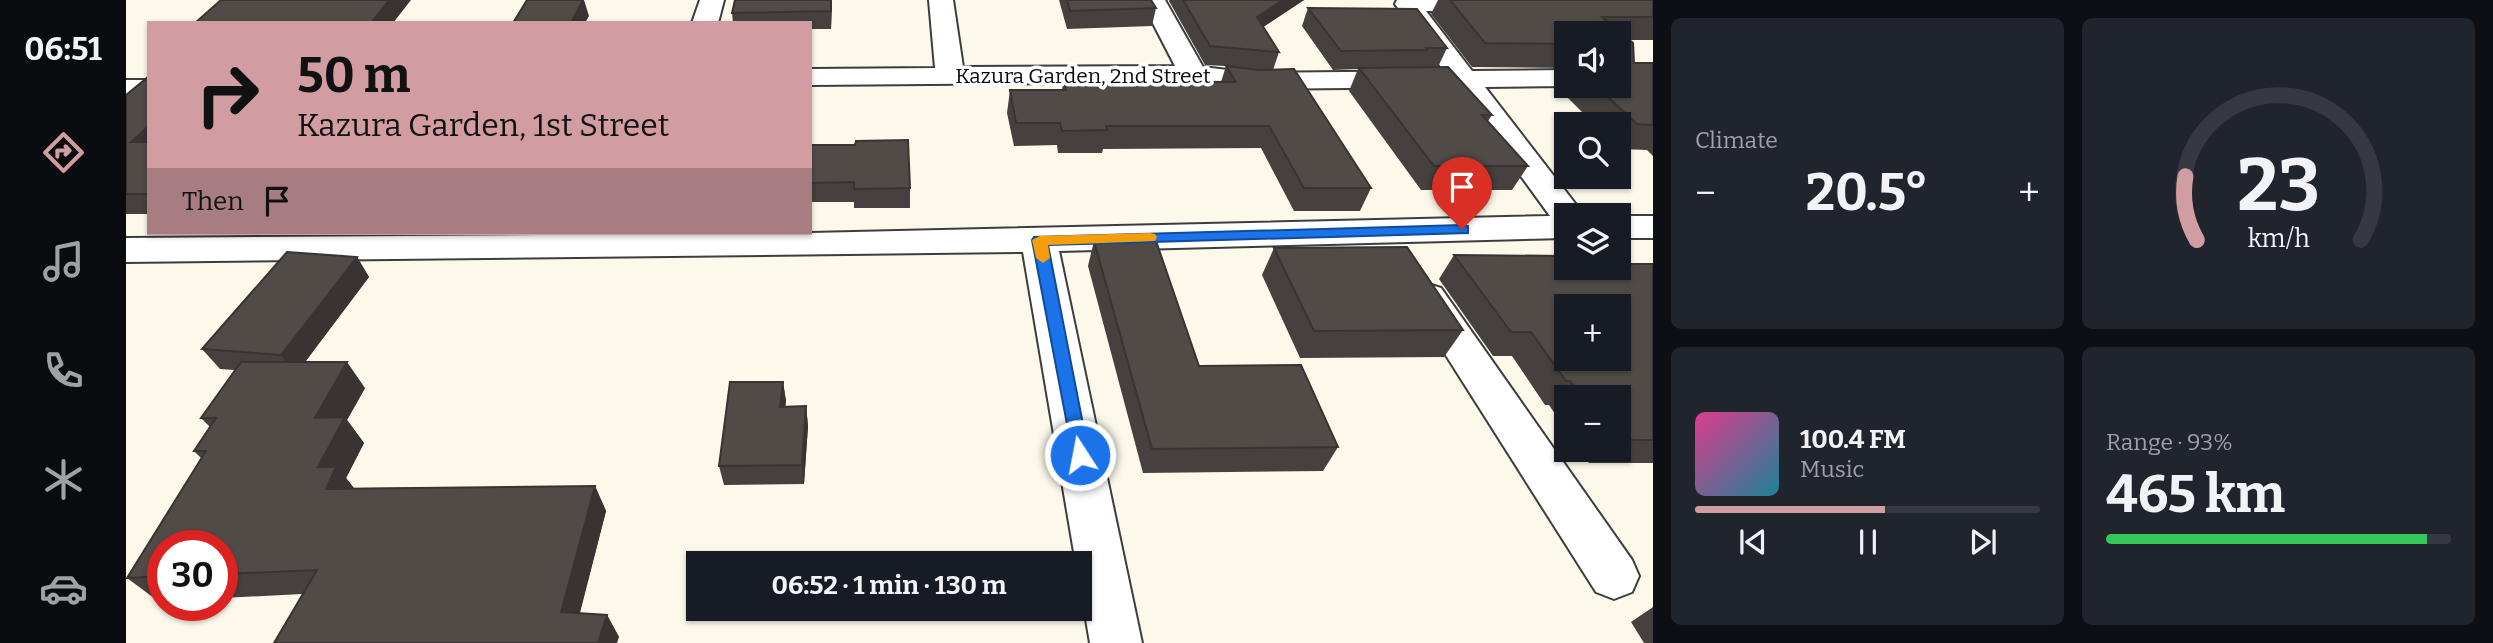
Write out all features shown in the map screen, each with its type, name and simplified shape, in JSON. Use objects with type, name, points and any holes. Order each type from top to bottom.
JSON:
[{"type":"street","points":[[706,21],[712,0]]},
{"type":"street","points":[[941,0],[950,75]]},
{"type":"street","points":[[1153,0],[1193,74]]},
{"type":"street","points":[[1516,4],[1407,4],[1558,203]]},
{"type":"street","name":"Kazura Garden, 2nd Street","points":[[812,77],[1193,74],[1252,81],[1554,78]]},
{"type":"street","points":[[126,88],[147,88]]},
{"type":"street","points":[[1631,227],[1653,227]]},
{"type":"street","points":[[126,250],[1040,240],[1554,228]]},
{"type":"street","points":[[1385,231],[1614,576]]},
{"type":"street","points":[[1040,240],[1116,643]]},
{"type":"building","points":[[221,0],[389,0],[373,21],[197,21]]},
{"type":"building","points":[[527,0],[583,0],[572,21],[514,21]]},
{"type":"building","points":[[735,0],[831,0],[831,11],[732,13]]},
{"type":"building","points":[[1067,0],[1151,0],[1156,8],[1070,11]]},
{"type":"building","points":[[1183,0],[1283,0],[1257,17],[1279,52],[1210,46]]},
{"type":"building","points":[[1450,0],[1653,0],[1653,17],[1602,17],[1607,21],[1554,21],[1554,44],[1485,43]]},
{"type":"building","points":[[1308,8],[1417,9],[1447,48],[1341,51]]},
{"type":"building","points":[[1631,41],[1634,63],[1653,63],[1653,125],[1637,124],[1631,118],[1631,112],[1624,112],[1609,98],[1631,98]]},
{"type":"building","points":[[1226,66],[1259,70],[1294,69],[1371,188],[1304,188],[1269,126],[1106,126],[1107,130],[1062,131],[1060,123],[1016,123],[1010,90],[1066,90],[1063,81],[1236,82]]},
{"type":"building","points":[[1448,67],[1492,115],[1482,115],[1528,166],[1434,166],[1359,68]]},
{"type":"building","points":[[147,78],[147,128],[131,142],[147,142],[147,194],[126,194],[126,95]]},
{"type":"building","points":[[908,140],[910,188],[854,189],[854,182],[812,183],[812,145],[855,145],[856,141]]},
{"type":"building","points":[[1094,241],[1156,241],[1199,366],[1301,365],[1338,447],[1152,449]]},
{"type":"building","points":[[1407,247],[1463,330],[1314,331],[1274,248]]},
{"type":"building","points":[[287,252],[357,257],[281,355],[202,349]]},
{"type":"building","points":[[1454,255],[1554,256],[1554,280],[1631,280],[1631,264],[1653,264],[1653,440],[1631,440],[1631,385],[1573,385],[1559,371],[1631,371],[1631,294],[1554,294],[1554,364],[1531,332],[1511,332]]},
{"type":"building","points":[[241,362],[347,362],[315,418],[345,417],[318,467],[336,467],[326,489],[595,486],[561,612],[607,615],[598,643],[274,643],[317,570],[238,573],[238,530],[157,530],[206,451],[194,451],[216,418],[201,418]]},
{"type":"building","points":[[730,382],[783,382],[780,407],[806,406],[802,465],[719,466]]},
{"type":"building","points":[[147,546],[147,577],[127,578]]},
{"type":"slow traffic","points":[[1043,258],[1040,240],[1150,237]]},
{"type":"route","points":[[1080,455],[1040,240],[1462,229]]}]
